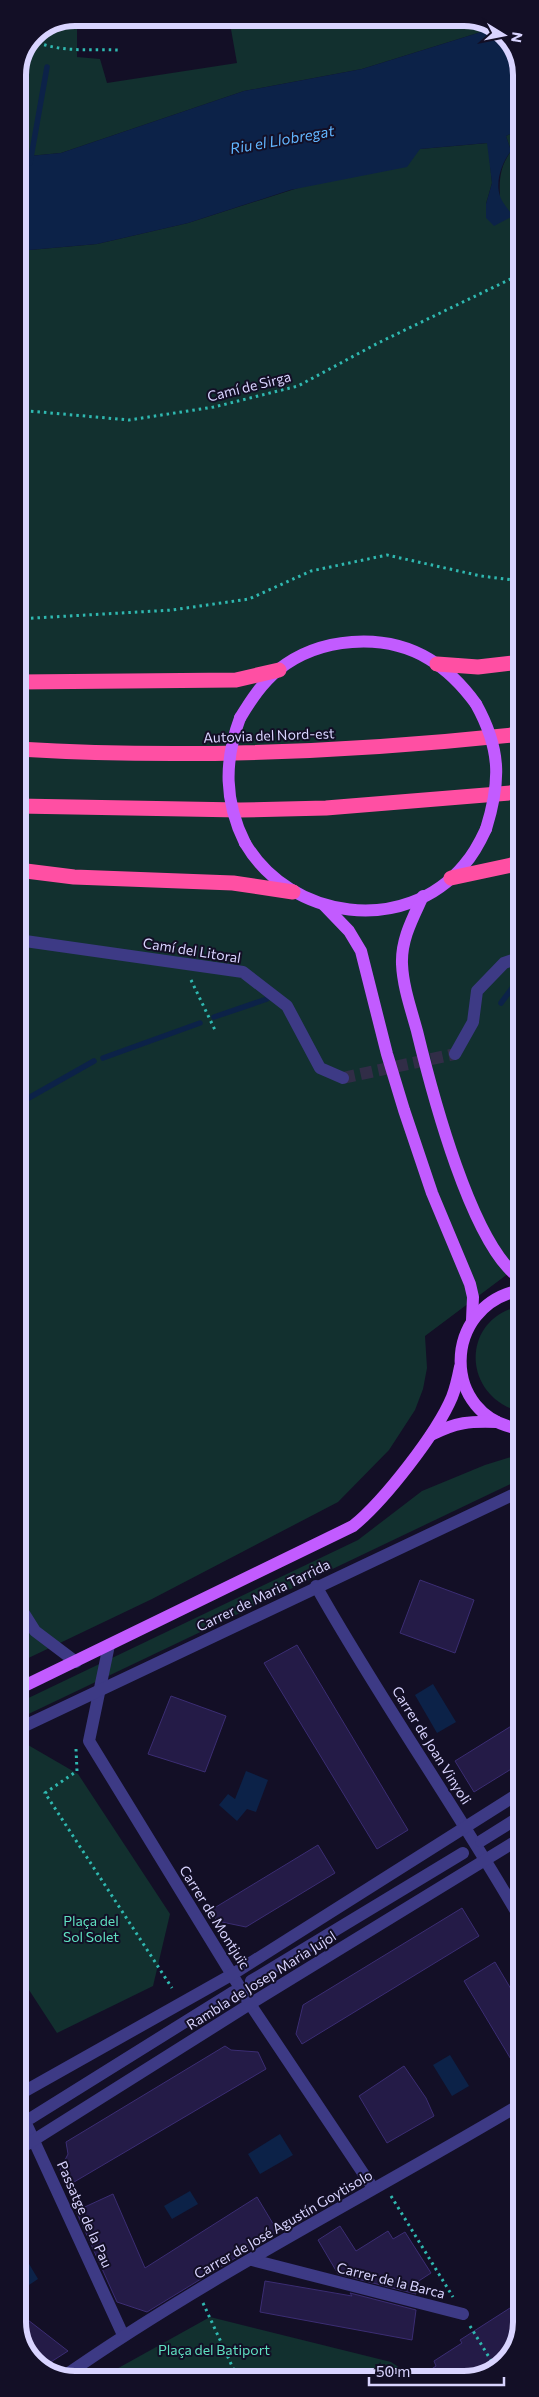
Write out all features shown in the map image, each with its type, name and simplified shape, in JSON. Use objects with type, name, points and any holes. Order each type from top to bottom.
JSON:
[{"type":"highway","points":[[438,664],[478,667],[513,663]]},
{"type":"highway","points":[[26,682],[236,680],[279,670]]},
{"type":"highway","name":"Autovia del Nord-est","points":[[26,749],[210,754],[423,744],[513,735]]},
{"type":"highway","points":[[26,806],[240,810],[326,808],[513,793]]},
{"type":"highway","points":[[451,878],[513,865]]},
{"type":"highway","points":[[26,871],[84,878],[233,883],[293,892]]},
{"type":"main road","points":[[346,642],[379,642],[422,655],[438,664],[455,678],[476,704],[494,743],[496,763],[495,796],[486,830],[464,866],[451,878],[423,896],[395,907],[379,910],[361,911],[324,905],[293,892],[259,865],[245,843],[233,816],[228,787],[231,746],[240,718],[256,693],[279,670],[317,649],[346,642]]},
{"type":"main road","points":[[423,896],[404,940],[402,957],[404,980],[436,1104],[459,1173],[492,1246],[503,1263],[513,1272]]},
{"type":"main road","points":[[324,905],[348,931],[361,951],[367,966],[387,1054],[404,1110],[432,1193],[470,1284],[473,1297],[472,1320],[462,1342],[460,1367],[463,1380],[472,1399],[481,1409],[497,1422],[513,1427]]},
{"type":"main road","points":[[472,1320],[494,1300],[513,1293]]},
{"type":"main road","name":"Carrer de Maria Tarrida","points":[[26,1686],[354,1526],[367,1515],[429,1436],[453,1396],[460,1367]]},
{"type":"main road","name":"Carrer de Maria Tarrida","points":[[429,1436],[448,1426],[465,1422],[497,1422]]},
{"type":"street","name":"Camí del Litoral","points":[[26,941],[243,972],[287,1006],[320,1068],[343,1078]]},
{"type":"street","points":[[455,1054],[473,1022],[477,991],[504,963],[513,960]]},
{"type":"street","name":"Carrer de Maria Tarrida","points":[[26,1725],[316,1586],[513,1495]]},
{"type":"street","name":"Carrer de Joan Vinyoli","points":[[316,1586],[342,1632],[486,1858],[513,1906]]},
{"type":"street","points":[[26,1617],[35,1631],[76,1662]]},
{"type":"street","name":"Carrer de Montjuïc","points":[[109,1645],[89,1741],[250,2004],[373,2188]]},
{"type":"street","name":"Rambla de Josep Maria Jujol","points":[[26,2090],[233,1974],[513,1797]]},
{"type":"street","points":[[481,1841],[513,1821]]},
{"type":"street","name":"Rambla de Josep Maria Jujol","points":[[26,2145],[250,2004],[513,1843]]},
{"type":"street","name":"Rambla de Josep Maria Jujol","points":[[251,1981],[463,1853]]},
{"type":"street","name":"Rambla de Josep Maria Jujol","points":[[30,2118],[233,1992]]},
{"type":"street","name":"Carrer de José Agustín Goytisolo","points":[[72,2371],[123,2335],[373,2188],[438,2154],[513,2109]]},
{"type":"street","name":"Passatge de la Pau","points":[[26,2122],[123,2335]]},
{"type":"street","name":"Carrer de la Barca","points":[[252,2260],[463,2314]]},
{"type":"path","points":[[38,42],[68,50],[119,50]]},
{"type":"path","name":"Camí de Sirga","points":[[26,411],[129,420],[214,407],[298,386],[378,343],[513,277]]},
{"type":"path","points":[[26,619],[172,610],[250,599],[311,571],[387,555],[481,576],[513,581]]},
{"type":"path","points":[[183,963],[215,1030]]},
{"type":"path","points":[[76,1748],[77,1771],[45,1793],[172,1988]]},
{"type":"path","points":[[392,2177],[391,2198],[491,2362]]},
{"type":"path","points":[[198,2291],[234,2371]]},
{"type":"green space","points":[[77,26],[77,57],[100,59],[107,83],[237,63],[230,26],[467,26],[479,29],[479,33],[362,69],[244,91],[61,153],[26,156],[27,65],[34,48],[40,40],[48,34],[65,27]]},
{"type":"green space","points":[[513,132],[513,1270],[425,1336],[427,1368],[423,1389],[415,1410],[389,1450],[338,1502],[152,1599],[26,1659],[26,250],[97,244],[188,223],[420,149],[488,143],[492,183],[486,204],[500,197],[501,173],[504,162],[511,151],[506,136]]},
{"type":"green space","points":[[513,1309],[513,1409],[501,1404],[487,1391],[479,1375],[476,1358],[478,1341],[487,1326],[501,1313]]},
{"type":"green space","points":[[513,1456],[513,1483],[26,1715],[26,1699],[358,1540],[422,1491],[485,1465]]},
{"type":"green space","name":"Plaça del Sol Solet","points":[[28,1745],[78,1774],[170,1914],[153,1986],[57,2033],[26,1985],[26,1746]]},
{"type":"green space","name":"Plaça del Batiport","points":[[210,2317],[391,2362],[404,2371],[113,2371]]},
{"type":"water","name":"Riu el Llobregat","points":[[479,33],[479,60],[510,60],[512,65],[513,132],[506,136],[511,151],[502,167],[498,184],[501,199],[513,216],[494,226],[486,218],[486,204],[492,183],[487,143],[420,149],[407,167],[290,190],[188,223],[97,244],[26,250],[26,156],[61,153],[244,91],[362,69]]},
{"type":"water","points":[[433,1684],[456,1722],[437,1733],[415,1695]]},
{"type":"water","points":[[246,1771],[268,1780],[256,1812],[247,1809],[237,1821],[219,1805],[228,1794],[235,1799]]},
{"type":"water","points":[[450,2055],[469,2086],[452,2096],[433,2065]]},
{"type":"water","points":[[280,2134],[293,2155],[260,2174],[248,2154]]},
{"type":"water","points":[[190,2191],[198,2204],[172,2219],[164,2206]]},
{"type":"water","points":[[26,2259],[38,2279],[26,2287]]},
{"type":"building","points":[[420,1580],[474,1600],[455,1653],[400,1633]]},
{"type":"building","points":[[297,1645],[408,1830],[377,1849],[264,1663]]},
{"type":"building","points":[[171,1696],[226,1716],[205,1772],[148,1754]]},
{"type":"building","points":[[513,1725],[513,1768],[474,1792],[455,1761]]},
{"type":"building","points":[[318,1845],[335,1873],[246,1927],[217,1921],[211,1910]]},
{"type":"building","points":[[462,1908],[479,1936],[302,2044],[296,2034],[303,2005]]},
{"type":"building","points":[[495,1962],[513,1992],[513,2063],[464,1981]]},
{"type":"building","points":[[225,2046],[231,2050],[258,2052],[266,2069],[69,2185],[60,2170],[68,2154],[66,2142]]},
{"type":"building","points":[[404,2066],[426,2098],[434,2116],[387,2143],[359,2096]]},
{"type":"building","points":[[113,2194],[145,2268],[257,2197],[278,2232],[147,2312],[117,2302],[76,2211]]},
{"type":"building","points":[[340,2226],[356,2251],[388,2231],[393,2239],[405,2232],[431,2273],[411,2286],[416,2294],[338,2274],[318,2240]]},
{"type":"building","points":[[265,2281],[352,2296],[350,2293],[416,2310],[412,2340],[260,2312]]},
{"type":"building","points":[[510,2308],[513,2313],[512,2332],[509,2341],[494,2361],[474,2370],[429,2371],[436,2366],[434,2361],[462,2343],[460,2340]]},
{"type":"building","points":[[26,2318],[68,2351],[48,2363],[38,2354],[29,2338]]},
{"type":"waterway","points":[[30,163],[47,67]]},
{"type":"waterway","points":[[501,1003],[513,987]]},
{"type":"waterway","points":[[214,1017],[267,999]]},
{"type":"waterway","points":[[103,1058],[200,1023]]},
{"type":"waterway","points":[[26,1099],[94,1061]]},
{"type":"tunnel","points":[[343,1078],[455,1054]]}]
